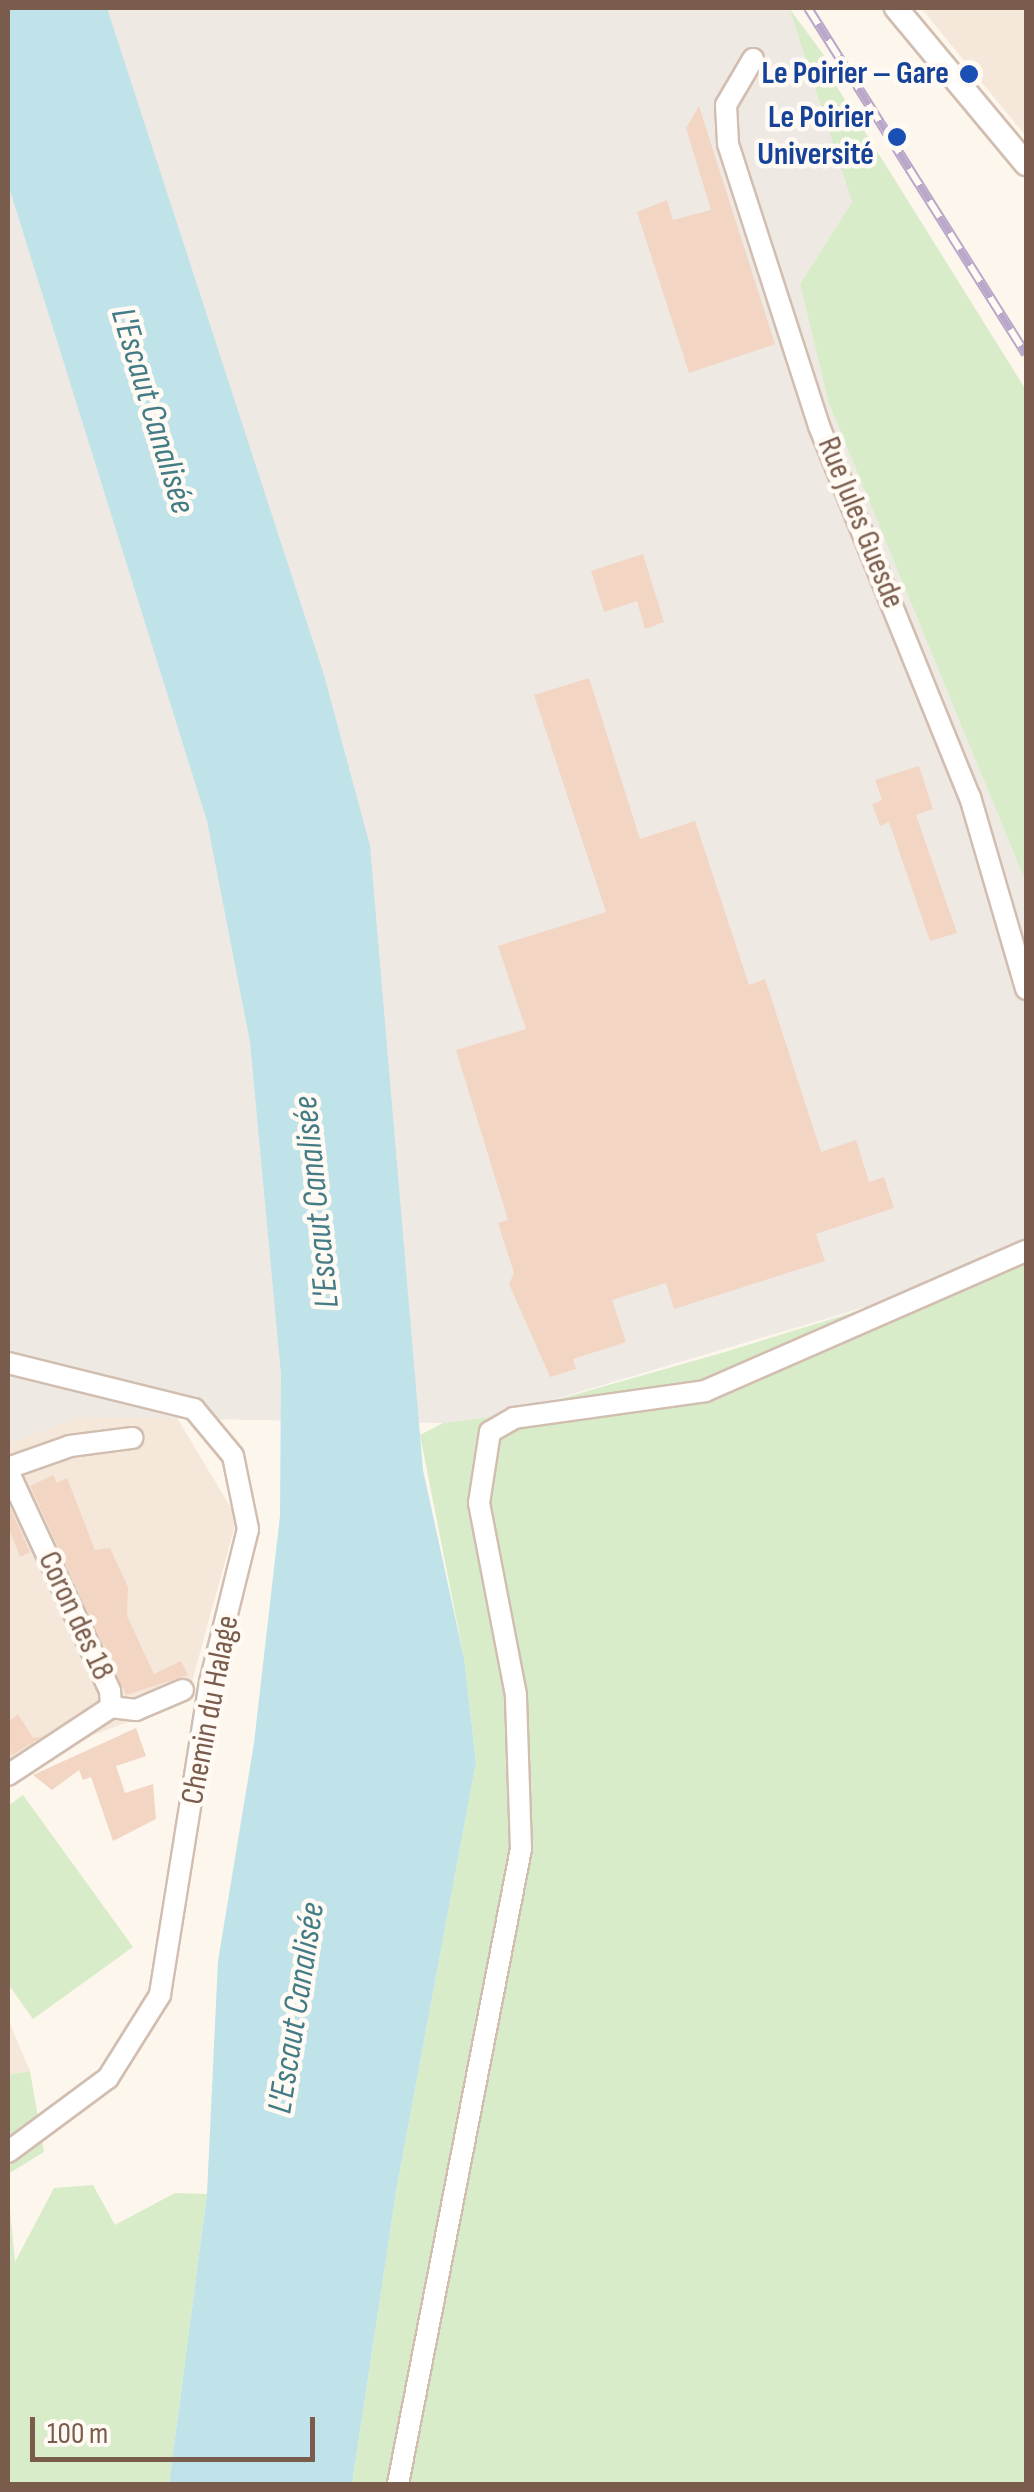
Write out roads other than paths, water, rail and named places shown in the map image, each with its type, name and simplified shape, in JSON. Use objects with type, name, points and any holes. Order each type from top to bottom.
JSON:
[{"type":"street","points":[[896,8],[1026,164]]},
{"type":"street","name":"Rue Jules Guesde","points":[[753,59],[726,104],[728,144],[820,426],[970,797],[1026,989]]},
{"type":"street","points":[[398,2484],[519,1863],[516,1696],[479,1503],[490,1432],[514,1418],[662,1401],[714,1388],[1026,1252]]},
{"type":"street","name":"Chemin du Halage","points":[[8,1362],[194,1409],[232,1456],[248,1530],[207,1699],[160,1995],[108,2078],[8,2152]]},
{"type":"street","points":[[8,1470],[70,1446],[132,1438]]},
{"type":"street","name":"Coron des 18","points":[[8,1470],[110,1691],[111,1707]]},
{"type":"street","points":[[8,1774],[102,1719],[111,1707],[136,1710],[183,1690]]},
{"type":"water","name":"L'Escaut Canalisée","points":[[8,8],[107,8],[324,675],[370,846],[423,1470],[464,1658],[476,1762],[397,2186],[352,2484],[169,2484],[207,2194],[218,1961],[254,1743],[280,1516],[281,1374],[250,1042],[207,821],[8,184]]},
{"type":"railway","points":[[808,8],[1026,354]]},
{"type":"place","name":"Le Poirier – Gare","points":[[969,74]]},
{"type":"place","name":"Le Poirier Université","points":[[897,137]]}]
